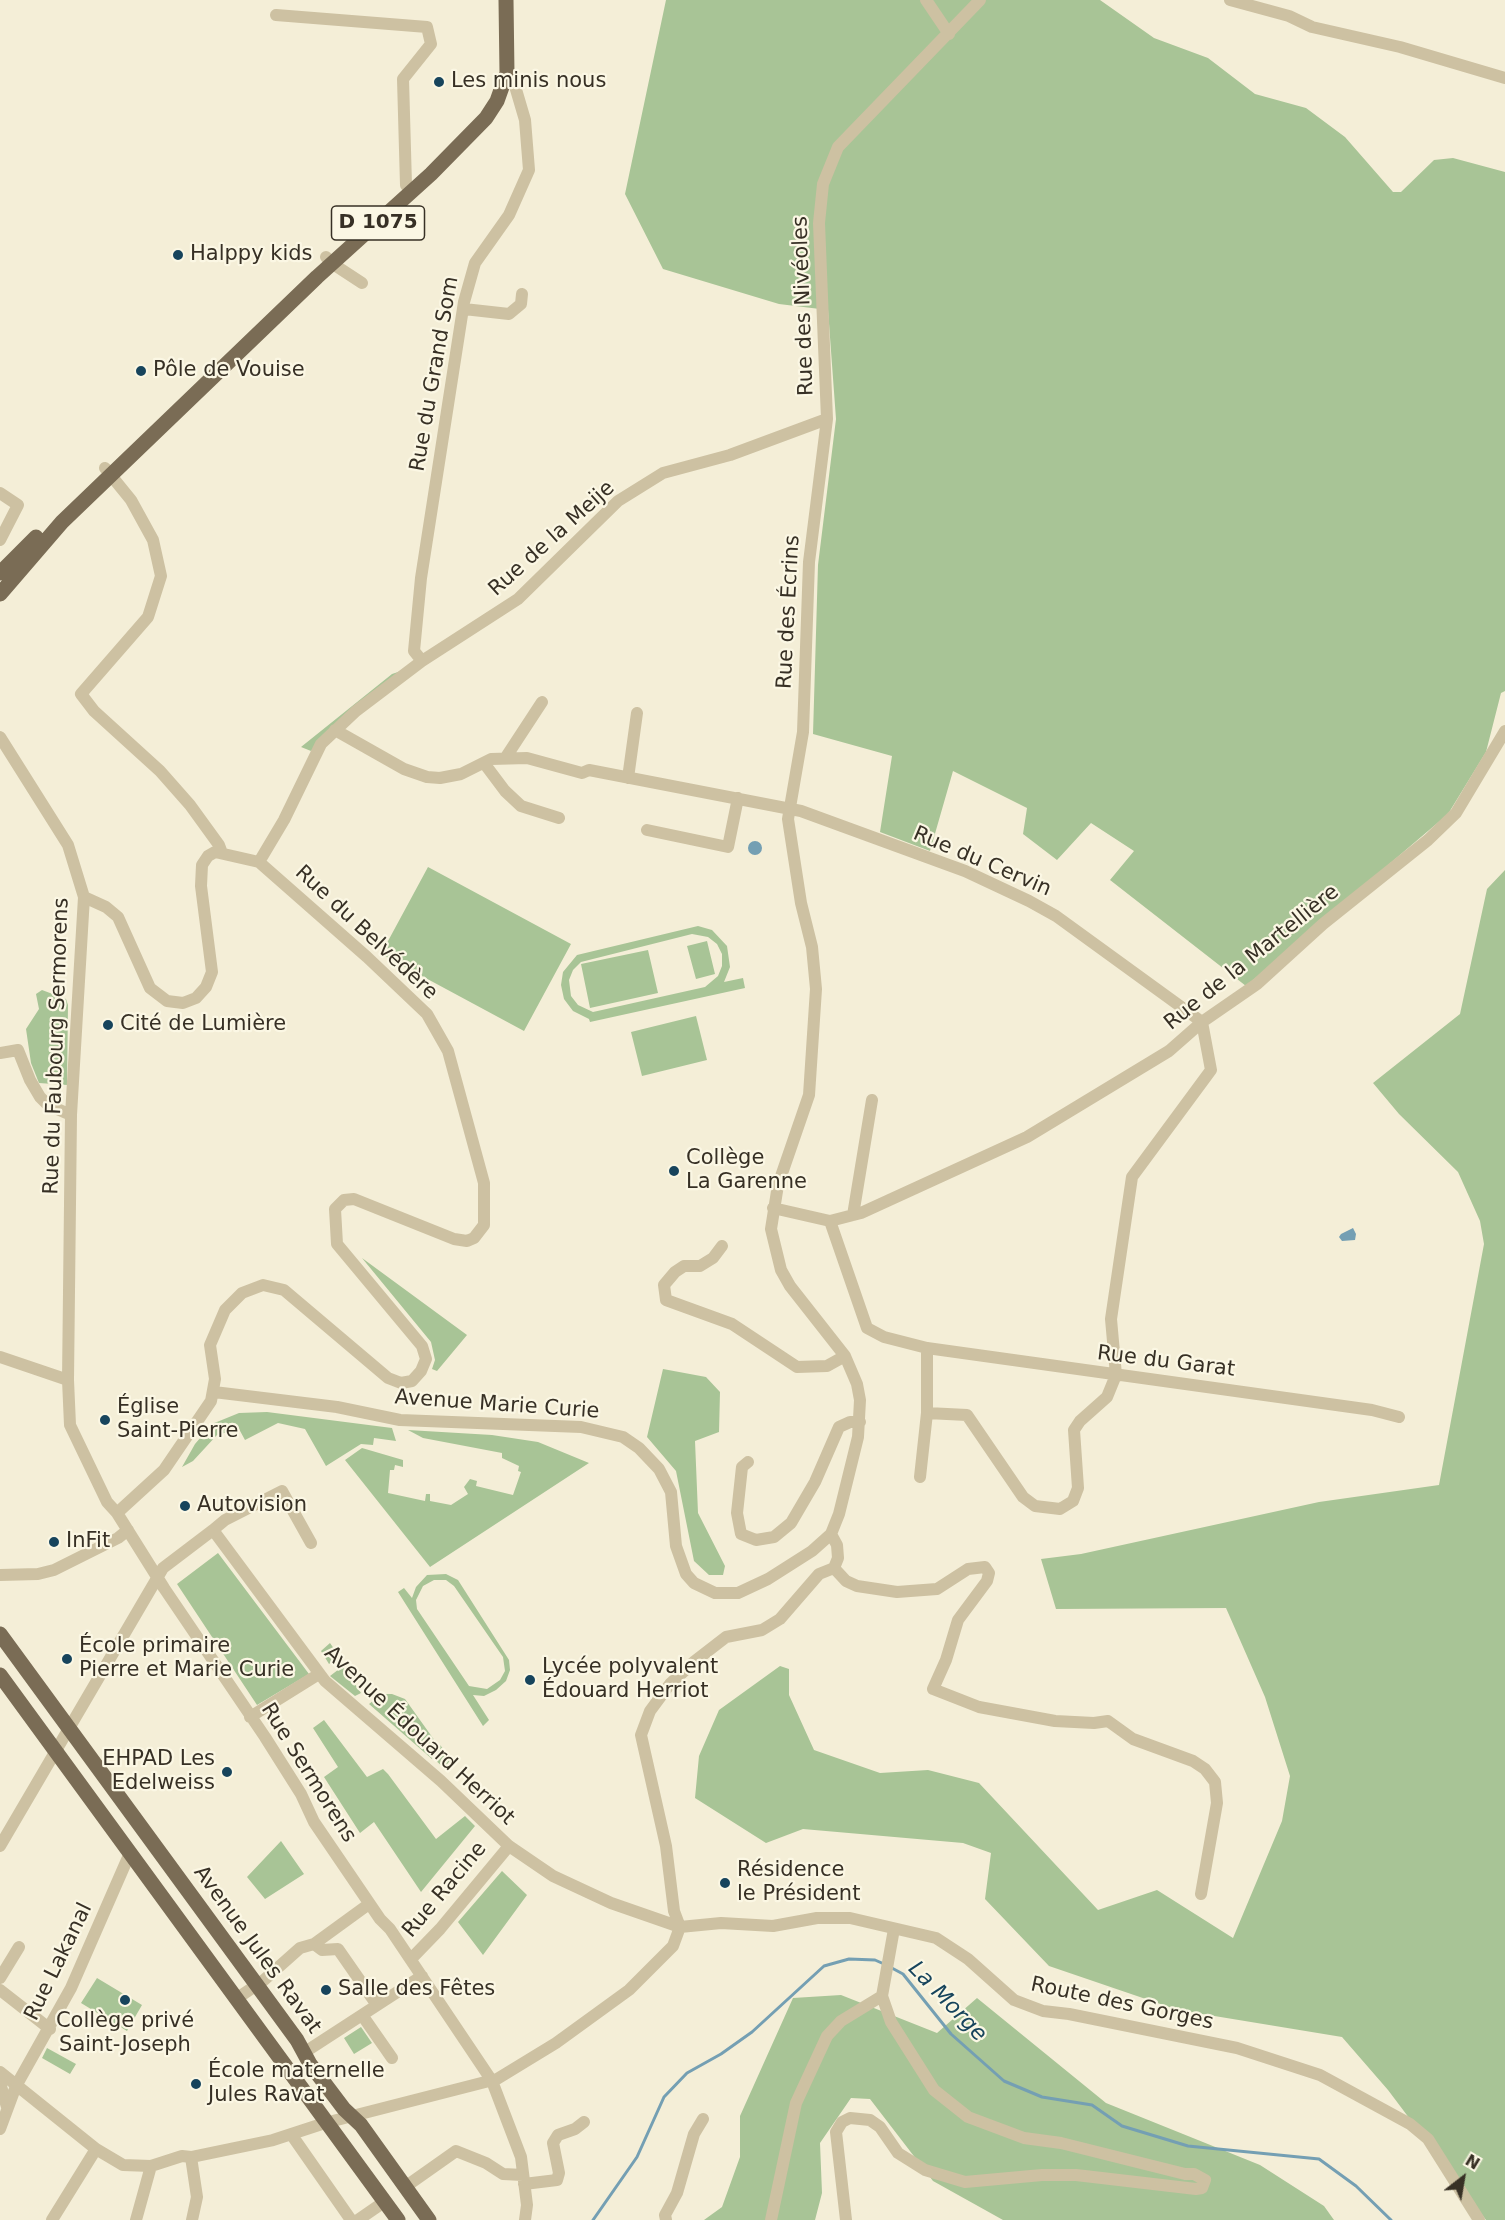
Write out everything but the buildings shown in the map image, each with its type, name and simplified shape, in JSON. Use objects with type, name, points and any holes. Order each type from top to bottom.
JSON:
[{"type":"main road","name":"D 1075","points":[[0,573],[329,261],[486,118],[498,101],[507,73],[506,0]]},
{"type":"main road","name":"D 1075","points":[[409,188],[493,95],[508,56]]},
{"type":"main road","name":"D 1075","points":[[0,594],[108,472]]},
{"type":"main road","name":"Avenue Jules Ravat","points":[[0,1634],[257,1985],[305,2052],[310,2064],[429,2220]]},
{"type":"main road","points":[[0,1675],[398,2220]]},
{"type":"main road","points":[[126,1848],[146,1833]]},
{"type":"main road","points":[[314,2107],[330,2111],[335,2108],[337,2100]]},
{"type":"street","points":[[926,0],[949,34]]},
{"type":"street","name":"Rue des Nivéoles","points":[[827,419],[819,223],[823,184],[838,147],[980,0]]},
{"type":"street","points":[[1230,0],[1289,16],[1312,27],[1400,46],[1505,78]]},
{"type":"street","points":[[276,15],[427,27],[431,44],[403,79],[409,188]]},
{"type":"street","name":"Rue du Grand Som","points":[[422,660],[414,651],[421,578],[464,309],[475,263],[509,215],[529,171],[525,120],[515,86],[507,73]]},
{"type":"street","points":[[329,261],[362,283]]},
{"type":"street","points":[[464,309],[509,314],[521,304],[522,294]]},
{"type":"street","name":"Rue de la Meije","points":[[259,862],[284,820],[321,744],[335,730],[422,660],[491,619],[518,599],[618,501],[663,473],[730,454],[827,419]]},
{"type":"street","name":"Rue des Écrins","points":[[789,808],[803,732],[809,562],[827,419]]},
{"type":"street","points":[[108,472],[131,500],[153,540],[160,576],[148,617],[81,694],[94,711],[159,771],[182,796],[219,845],[222,853]]},
{"type":"street","points":[[0,493],[18,505],[0,540]]},
{"type":"street","points":[[506,758],[542,702]]},
{"type":"street","points":[[628,778],[637,713]]},
{"type":"street","name":"Rue du Cervin","points":[[335,730],[416,775],[450,777],[491,759],[527,758],[582,773],[589,770],[789,808],[965,871],[1029,901],[1056,916],[1202,1022]]},
{"type":"street","name":"Rue de la Martellière","points":[[773,1208],[830,1221],[853,1215],[1027,1137],[1169,1051],[1202,1022],[1257,984],[1323,924],[1428,840],[1456,813],[1505,731]]},
{"type":"street","name":"Rue du Faubourg Sermorens","points":[[0,736],[68,844],[84,897],[71,1115],[68,1380]]},
{"type":"street","points":[[484,763],[505,791],[521,806],[559,818]]},
{"type":"street","points":[[647,830],[728,847],[738,798]]},
{"type":"street","points":[[0,2072],[96,2149],[123,2165],[151,2166],[182,2156],[191,2157],[291,2134],[325,2122],[492,2081],[556,2043],[628,1990],[673,1946],[680,1927],[674,1911],[666,1846],[640,1735],[650,1711],[670,1684],[694,1661],[726,1636],[762,1630],[780,1619],[819,1574],[834,1568],[838,1558],[837,1545],[831,1534],[839,1514],[860,1422],[857,1384],[845,1356],[790,1286],[781,1270],[771,1229],[773,1208],[809,1095],[816,989],[812,947],[801,903],[790,833],[789,808]]},
{"type":"street","points":[[84,897],[106,907],[118,917],[150,988],[167,1001],[183,1004],[196,998],[206,987],[212,972],[202,865],[208,856],[215,852],[259,862]]},
{"type":"street","name":"Rue du Belvédère","points":[[214,1392],[210,1345],[215,1330],[225,1310],[243,1293],[263,1285],[284,1290],[387,1378],[401,1383],[412,1381],[421,1371],[426,1359],[422,1346],[337,1244],[335,1209],[344,1200],[354,1198],[454,1239],[467,1241],[474,1238],[484,1225],[484,1183],[448,1051],[436,1028],[421,1009],[384,972],[259,862]]},
{"type":"street","points":[[927,1413],[967,1414],[1023,1497],[1035,1506],[1060,1509],[1073,1501],[1078,1488],[1074,1430],[1080,1421],[1107,1397],[1116,1375],[1111,1319],[1132,1177],[1211,1070],[1202,1022]]},
{"type":"street","points":[[0,1053],[18,1050],[30,1080],[40,1097],[48,1105],[71,1115]]},
{"type":"street","points":[[853,1215],[872,1100]]},
{"type":"street","name":"Rue du Garat","points":[[830,1221],[867,1328],[884,1337],[927,1348],[1372,1410],[1399,1417]]},
{"type":"street","points":[[722,1246],[713,1258],[700,1266],[684,1266],[675,1272],[664,1285],[666,1300],[732,1324],[797,1367],[827,1366],[845,1356]]},
{"type":"street","points":[[920,1477],[927,1413],[927,1348]]},
{"type":"street","points":[[0,1357],[68,1380]]},
{"type":"street","name":"Rue Sermorens","points":[[68,1380],[70,1425],[106,1502],[117,1513],[301,1794],[314,1822],[369,1904],[411,1959],[492,2081],[521,2157],[527,2205],[525,2220]]},
{"type":"street","points":[[117,1513],[164,1470],[195,1428],[214,1392]]},
{"type":"street","name":"Avenue Marie Curie","points":[[214,1392],[337,1407],[400,1419],[581,1427],[623,1437],[639,1448],[659,1469],[671,1492],[676,1546],[686,1574],[694,1583],[715,1593],[738,1593],[768,1579],[812,1551],[831,1534]]},
{"type":"street","points":[[748,1462],[742,1467],[737,1513],[741,1534],[756,1540],[774,1537],[791,1523],[815,1482],[839,1427],[850,1422],[860,1422]]},
{"type":"street","points":[[0,1846],[163,1568],[225,1520],[282,1491],[311,1543]]},
{"type":"street","points":[[0,1575],[39,1574],[54,1570],[118,1538],[128,1530]]},
{"type":"street","name":"Avenue Édouard Herriot","points":[[213,1530],[319,1674],[441,1781],[509,1846],[553,1876],[581,1890],[680,1927]]},
{"type":"street","points":[[834,1568],[846,1581],[857,1586],[897,1592],[937,1589],[968,1569],[985,1567],[989,1574],[987,1581],[958,1620],[946,1660],[933,1689],[979,1707],[1055,1721],[1094,1724],[1108,1721],[1133,1739],[1193,1761],[1205,1769],[1215,1782],[1217,1803],[1202,1894]]},
{"type":"street","points":[[250,1717],[319,1674]]},
{"type":"street","name":"Rue Racine","points":[[411,1959],[440,1929],[509,1846]]},
{"type":"street","name":"Rue Lakanal","points":[[0,2129],[16,2086],[50,2029],[99,1927],[126,1848]]},
{"type":"street","points":[[236,1999],[257,1985],[300,1948],[314,1944],[369,1904]]},
{"type":"street","name":"Route des Gorges","points":[[680,1927],[721,1923],[773,1926],[817,1918],[850,1918],[936,1938],[969,1959],[1014,2000],[1043,2011],[1069,2013],[1237,2048],[1320,2075],[1410,2124],[1428,2139],[1479,2220]]},
{"type":"street","points":[[846,2220],[836,2132],[842,2122],[850,2118],[870,2120],[880,2127],[898,2153],[925,2170],[945,2178],[984,2182],[1042,2175],[1076,2175],[1196,2189],[1205,2185],[1205,2180],[1194,2174],[1185,2174],[1061,2143],[1024,2138],[968,2117],[934,2090],[891,2022],[883,1991],[894,1929]]},
{"type":"street","points":[[314,1944],[322,1950],[338,1949],[377,2005]]},
{"type":"street","points":[[0,1978],[19,1947]]},
{"type":"street","points":[[305,2052],[422,1976]]},
{"type":"street","points":[[0,1990],[50,2029]]},
{"type":"street","points":[[771,2220],[796,2103],[827,2036],[841,2021],[883,1991]]},
{"type":"street","points":[[362,2015],[392,2058]]},
{"type":"street","points":[[0,2084],[7,2107]]},
{"type":"street","points":[[666,2220],[665,2215],[677,2193],[694,2134],[703,2119]]},
{"type":"street","points":[[405,2187],[454,2152],[486,2163],[502,2174],[524,2180],[557,2181],[559,2173],[553,2143],[558,2135],[575,2129],[584,2122]]},
{"type":"street","points":[[291,2134],[351,2220]]},
{"type":"street","points":[[52,2220],[96,2149]]},
{"type":"street","points":[[191,2157],[197,2197],[192,2220]]},
{"type":"street","points":[[136,2220],[151,2166]]},
{"type":"street","points":[[358,2220],[384,2202]]},
{"type":"green space","points":[[666,0],[1100,0],[1154,38],[1208,58],[1255,94],[1306,108],[1345,137],[1393,192],[1401,192],[1434,160],[1453,158],[1505,172],[1505,691],[1501,693],[1486,752],[1448,814],[1246,986],[1110,880],[1134,851],[1091,823],[1057,860],[1023,834],[1027,808],[953,771],[930,851],[880,832],[892,756],[813,734],[818,565],[836,419],[828,310],[779,304],[663,269],[625,194]]},
{"type":"green space","points":[[401,671],[334,725],[311,751],[301,747],[392,674]]},
{"type":"green space","points":[[428,867],[571,944],[524,1031],[381,954]]},
{"type":"green space","points":[[1505,870],[1505,2220],[1486,2220],[1388,2090],[1342,2037],[1178,2010],[1049,1966],[985,1899],[991,1853],[963,1843],[803,1829],[766,1843],[695,1798],[699,1756],[719,1710],[780,1666],[789,1669],[789,1695],[814,1750],[880,1773],[928,1770],[979,1783],[1098,1910],[1157,1890],[1233,1938],[1282,1821],[1290,1776],[1265,1697],[1226,1608],[1056,1609],[1041,1559],[1081,1554],[1319,1502],[1439,1485],[1484,1244],[1480,1221],[1458,1172],[1399,1114],[1373,1083],[1460,1014],[1487,889]]},
{"type":"green space","points":[[698,926],[712,930],[727,946],[730,967],[724,982],[743,978],[745,988],[590,1022],[589,1019],[573,1011],[564,999],[561,985],[563,972],[577,955]],"holes":[[[692,934],[708,937],[717,944],[722,954],[722,966],[718,976],[705,987],[593,1012],[578,1005],[571,996],[569,980],[573,970],[581,962]]]},
{"type":"green space","points":[[707,941],[715,974],[696,979],[687,946]]},
{"type":"green space","points":[[648,950],[658,993],[590,1008],[581,964]]},
{"type":"green space","points":[[42,990],[66,999],[68,1005],[67,1085],[39,1083],[31,1063],[26,1029],[39,1009],[36,994]]},
{"type":"green space","points":[[696,1016],[707,1060],[642,1076],[631,1032]]},
{"type":"green space","points":[[362,1258],[467,1335],[437,1371],[432,1369],[435,1360],[431,1342]]},
{"type":"green space","points":[[663,1369],[706,1377],[720,1392],[719,1432],[695,1441],[698,1513],[725,1566],[723,1575],[709,1575],[694,1561],[676,1471],[647,1437]]},
{"type":"green space","points":[[267,1412],[392,1428],[396,1441],[374,1438],[373,1445],[361,1444],[326,1466],[305,1429],[278,1423],[245,1440],[239,1429],[217,1435],[193,1461],[182,1467],[195,1444],[212,1424],[239,1413]]},
{"type":"green space","points":[[408,1430],[492,1435],[538,1442],[589,1463],[430,1567],[345,1460],[362,1448],[403,1460],[403,1467],[395,1465],[394,1470],[390,1470],[388,1493],[425,1501],[426,1494],[430,1494],[430,1501],[451,1505],[468,1494],[464,1487],[470,1479],[477,1481],[476,1486],[513,1495],[521,1472],[518,1471],[519,1466],[502,1458],[502,1453],[423,1438]]},
{"type":"green space","points":[[218,1553],[309,1674],[257,1705],[177,1584]]},
{"type":"green space","points":[[446,1574],[458,1580],[509,1660],[510,1670],[506,1681],[496,1690],[484,1696],[473,1695],[489,1720],[483,1726],[398,1592],[404,1588],[412,1598],[416,1587],[427,1575]],"holes":[[[434,1580],[446,1580],[454,1586],[503,1657],[505,1671],[500,1680],[487,1689],[469,1686],[417,1609],[416,1600],[423,1586]]]},
{"type":"green space","points":[[330,1643],[339,1656],[329,1664],[321,1651]]},
{"type":"green space","points":[[343,1666],[361,1693],[355,1696],[330,1676]]},
{"type":"green space","points":[[382,1694],[392,1694],[405,1699],[435,1741],[432,1759],[369,1704]]},
{"type":"green space","points":[[324,1720],[367,1777],[383,1769],[388,1774],[436,1839],[465,1816],[475,1826],[421,1892],[374,1822],[360,1833],[324,1777],[338,1767],[313,1728]]},
{"type":"green space","points":[[438,1743],[452,1758],[444,1768],[434,1759]]},
{"type":"green space","points":[[281,1841],[304,1874],[265,1899],[247,1877]]},
{"type":"green space","points":[[502,1871],[527,1895],[483,1955],[458,1922]]},
{"type":"green space","points":[[97,1978],[142,2005],[127,2031],[81,2003]]},
{"type":"green space","points":[[841,1995],[937,2033],[977,1998],[1106,2103],[1260,2165],[1324,2206],[1334,2220],[1003,2220],[933,2181],[870,2099],[851,2098],[820,2143],[822,2193],[815,2220],[704,2220],[722,2207],[740,2157],[740,2116],[793,1998]]},
{"type":"green space","points":[[361,2027],[372,2043],[354,2054],[344,2038]]},
{"type":"green space","points":[[47,2048],[76,2064],[70,2074],[42,2058]]},
{"type":"water","points":[[755,841],[760,843],[762,848],[760,853],[755,855],[750,853],[748,848],[750,843]]},
{"type":"water","points":[[1353,1228],[1356,1234],[1355,1240],[1342,1241],[1339,1237],[1341,1234]]},
{"type":"waterway","name":"La Morge","points":[[593,2220],[637,2157],[664,2097],[687,2073],[721,2054],[752,2032],[824,1966],[849,1959],[875,1960],[884,1964]]},
{"type":"waterway","name":"La Morge","points":[[890,1967],[903,1974],[951,2034],[1004,2081],[1042,2097],[1092,2105],[1122,2126],[1188,2146],[1319,2159],[1356,2186],[1391,2220]]},
{"type":"place","name":"Les minis nous","points":[[439,82]]},
{"type":"place","name":"Halppy kids","points":[[178,255]]},
{"type":"place","name":"Pôle de Vouise","points":[[141,371]]},
{"type":"place","name":"Cité de Lumière","points":[[108,1025]]},
{"type":"place","name":"Collège La Garenne","points":[[674,1171]]},
{"type":"place","name":"Église Saint-Pierre","points":[[105,1420]]},
{"type":"place","name":"Autovision","points":[[185,1506]]},
{"type":"place","name":"InFit","points":[[54,1542]]},
{"type":"place","name":"École primaire Pierre et Marie Curie","points":[[67,1659]]},
{"type":"place","name":"Lycée polyvalent Édouard Herriot","points":[[530,1680]]},
{"type":"place","name":"EHPAD Les Edelweiss","points":[[227,1772]]},
{"type":"place","name":"Résidence le Président","points":[[725,1883]]},
{"type":"place","name":"Salle des Fêtes","points":[[326,1990]]},
{"type":"place","name":"Collège privé Saint-Joseph","points":[[125,2000]]},
{"type":"place","name":"École maternelle Jules Ravat","points":[[196,2084]]}]
